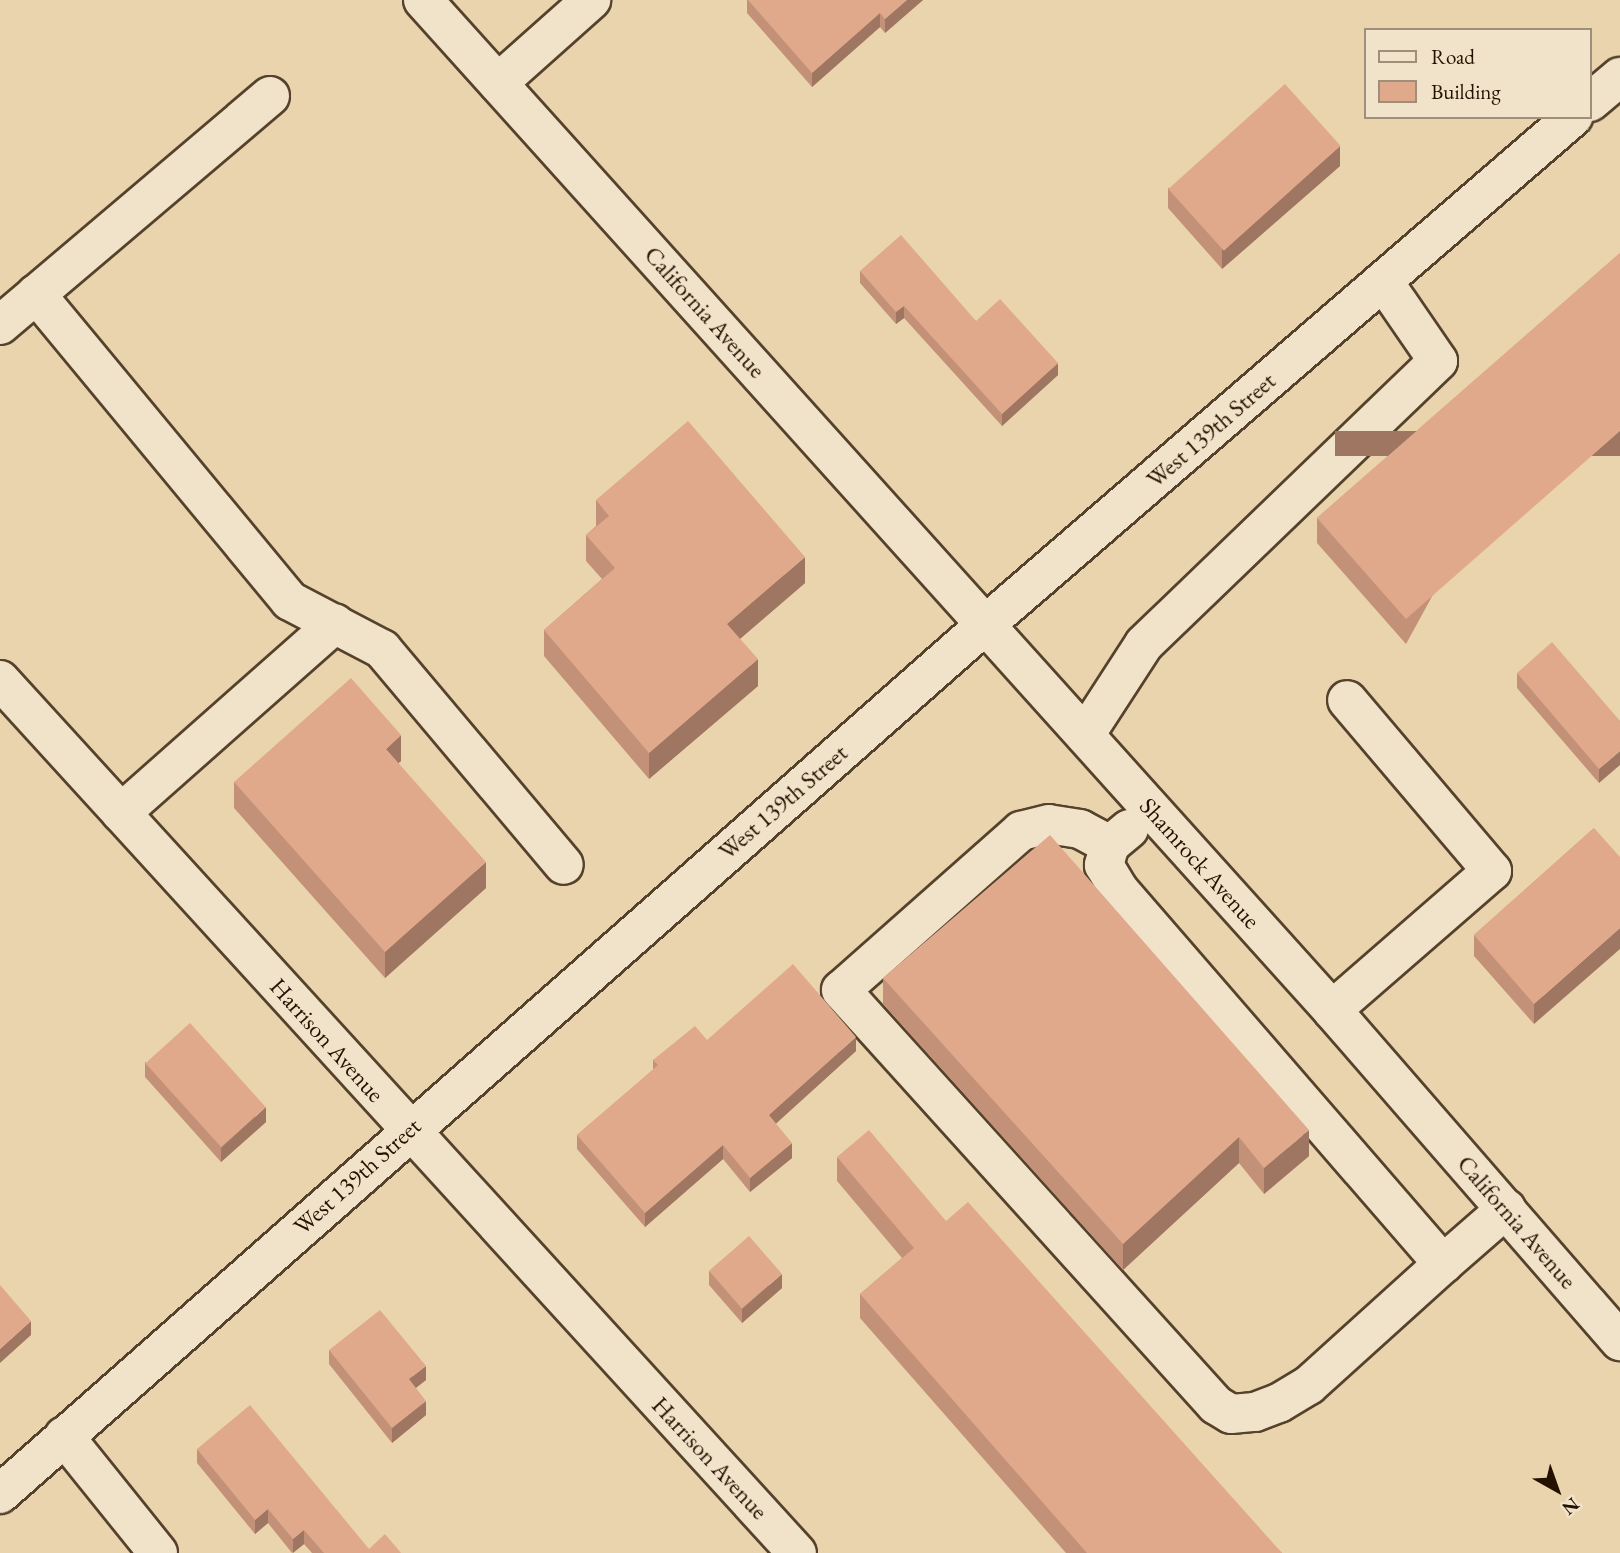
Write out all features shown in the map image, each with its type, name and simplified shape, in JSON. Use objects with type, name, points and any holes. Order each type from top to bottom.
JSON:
[{"type":"street","name":"California Avenue","points":[[423,0],[986,624]]},
{"type":"street","points":[[498,83],[591,0]]},
{"type":"street","points":[[1592,100],[1620,77]]},
{"type":"street","points":[[0,325],[270,96]]},
{"type":"street","name":"West 139th Street","points":[[6,1477],[64,1436],[986,624],[1571,119]]},
{"type":"street","points":[[1086,734],[1144,645],[1438,361],[1383,281]]},
{"type":"street","points":[[36,294],[290,601],[382,649],[564,865]]},
{"type":"street","points":[[121,813],[335,624]]},
{"type":"street","name":"Shamrock Avenue","points":[[986,624],[1413,1102]]},
{"type":"street","name":"Harrison Avenue","points":[[0,680],[797,1553]]},
{"type":"street","points":[[1332,1010],[1492,871],[1347,700]]},
{"type":"street","points":[[1152,809],[1110,845],[1104,864],[1119,890],[1443,1264]]},
{"type":"street","points":[[1110,845],[1080,829],[1049,824],[1021,831],[841,989],[1216,1405],[1231,1414],[1255,1412],[1279,1403],[1309,1385],[1506,1209]]},
{"type":"street","name":"California Avenue","points":[[1413,1102],[1620,1341]]},
{"type":"street","points":[[64,1436],[158,1553]]},
{"type":"building","points":[[748,0],[907,0],[885,19],[880,13],[812,73]]},
{"type":"building","points":[[1285,84],[1341,146],[1224,251],[1168,189]]},
{"type":"building","points":[[901,235],[976,321],[1000,299],[1058,363],[1002,414],[904,306],[896,312],[860,271]]},
{"type":"building","points":[[1620,253],[1620,431],[1406,619],[1317,518]]},
{"type":"building","points":[[688,421],[805,557],[727,624],[758,659],[649,753],[544,630],[615,568],[586,535],[609,516],[596,500]]},
{"type":"building","points":[[1552,642],[1620,721],[1620,751],[1599,769],[1517,673]]},
{"type":"building","points":[[351,678],[401,735],[386,749],[486,862],[385,952],[234,782]]},
{"type":"building","points":[[1594,828],[1620,857],[1620,928],[1534,1004],[1474,935]]},
{"type":"building","points":[[1050,835],[1309,1130],[1264,1168],[1239,1137],[1123,1244],[883,978]]},
{"type":"building","points":[[793,964],[856,1037],[769,1115],[792,1143],[750,1178],[723,1145],[645,1213],[577,1135],[658,1065],[653,1060],[695,1026],[707,1040]]},
{"type":"building","points":[[190,1023],[266,1107],[221,1147],[145,1063]]},
{"type":"building","points":[[869,1130],[946,1221],[968,1202],[1282,1553],[1087,1553],[860,1294],[914,1248],[837,1157]]},
{"type":"building","points":[[749,1236],[782,1274],[742,1309],[709,1271]]},
{"type":"building","points":[[0,1285],[31,1321],[0,1349]]},
{"type":"building","points":[[380,1310],[426,1366],[409,1379],[426,1401],[392,1428],[329,1350]]},
{"type":"building","points":[[250,1405],[369,1549],[385,1534],[401,1553],[324,1553],[304,1530],[293,1539],[268,1509],[255,1520],[197,1449]]}]
